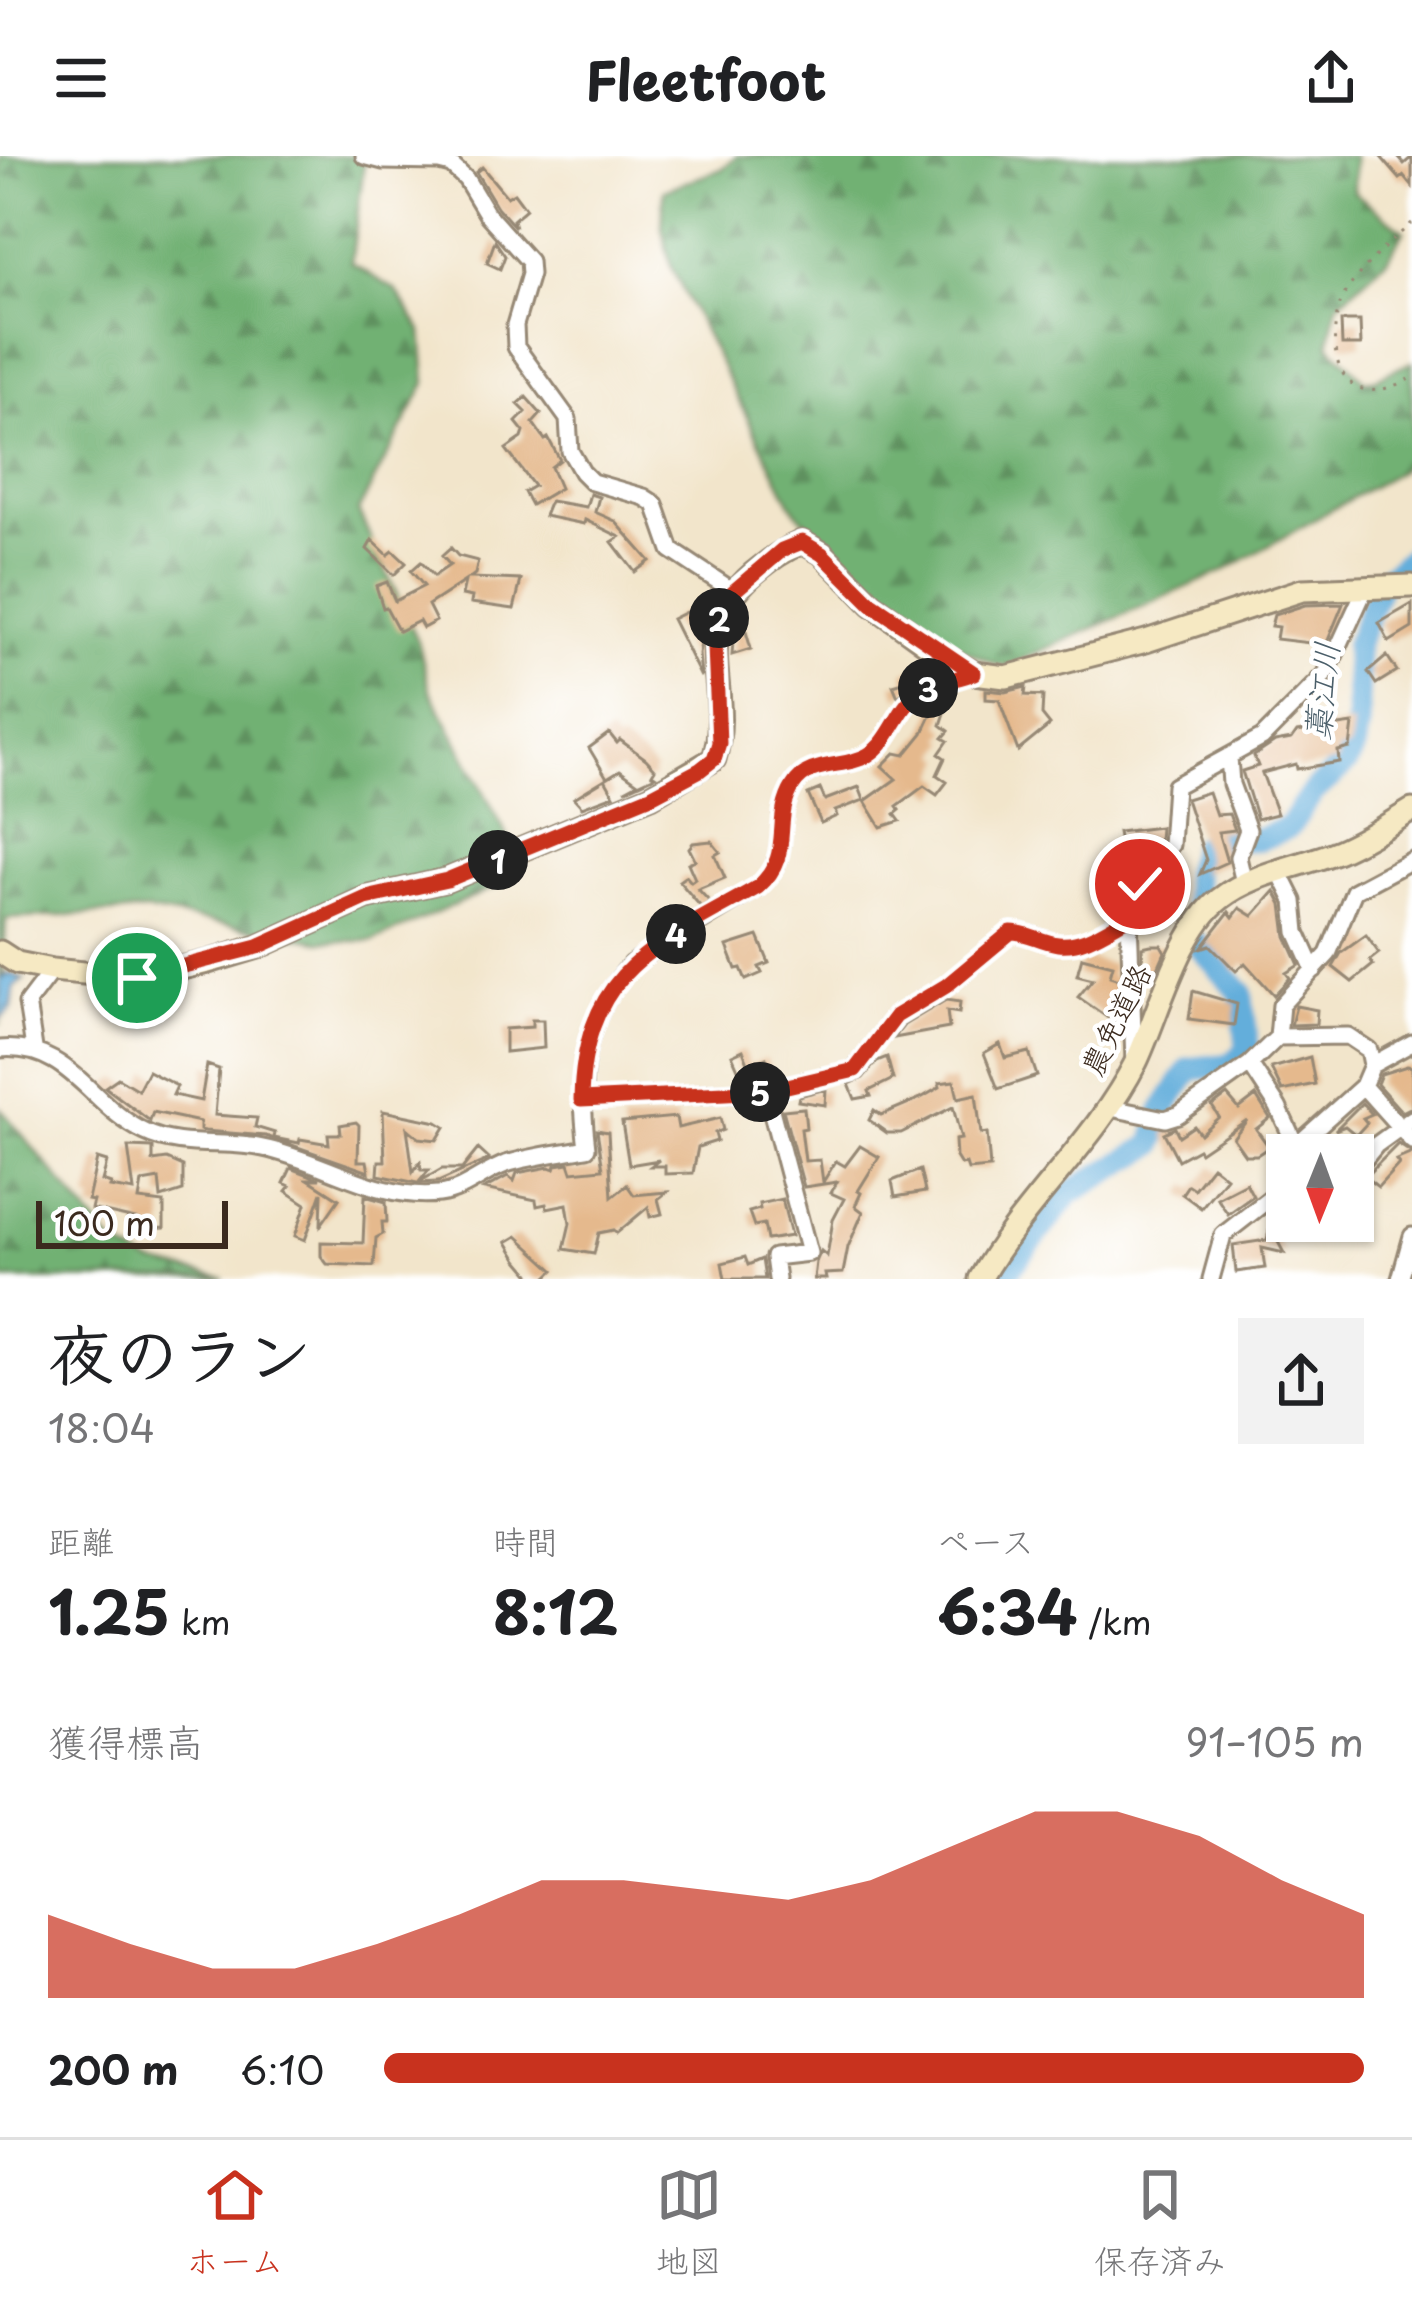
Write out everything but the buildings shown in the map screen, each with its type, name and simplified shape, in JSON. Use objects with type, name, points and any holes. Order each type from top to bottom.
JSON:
[{"type":"main road","points":[[0,952],[17,963],[52,970],[137,978],[258,947],[366,898],[447,880],[651,796],[714,759],[719,743],[715,647],[720,613],[733,592],[782,550],[802,542],[822,554],[872,604],[974,673],[1006,677],[1053,668],[1303,590],[1412,586]]},
{"type":"main road","name":"農免道路","points":[[980,1279],[1013,1227],[1134,1066],[1192,933],[1216,901],[1244,883],[1341,850],[1412,810]]},
{"type":"street","points":[[364,156],[439,162],[451,165],[466,179],[487,214],[529,261],[530,274],[515,325],[516,346],[568,419],[570,451],[582,472],[592,482],[655,504],[671,550],[733,592]]},
{"type":"street","points":[[1134,1066],[1129,917],[1147,872],[1172,845],[1175,786],[1262,738],[1327,672],[1374,588]]},
{"type":"street","points":[[0,1049],[34,1048],[73,1072],[114,1112],[148,1134],[265,1148],[400,1192],[438,1194],[506,1164],[587,1148],[582,1063],[590,1032],[616,982],[632,964],[775,872],[784,810],[799,777],[866,757],[921,691],[974,673]]},
{"type":"street","points":[[1228,757],[1231,784],[1248,830],[1238,856],[1244,883]]},
{"type":"street","points":[[1106,1107],[1162,1118],[1178,1115],[1250,1064],[1278,1037],[1281,1006],[1328,954],[1354,891],[1412,860]]},
{"type":"street","points":[[1279,871],[1294,902],[1297,932],[1314,970]]},
{"type":"street","points":[[581,1100],[766,1091],[855,1070],[896,1016],[946,986],[1011,932],[1055,944],[1078,944],[1129,917]]},
{"type":"street","points":[[34,1048],[27,1003],[52,970]]},
{"type":"street","points":[[1278,1037],[1348,1036],[1369,1050],[1372,1065],[1363,1086],[1314,1134]]},
{"type":"street","points":[[1372,1065],[1412,1043]]},
{"type":"street","points":[[1250,1064],[1290,1134]]},
{"type":"street","points":[[1363,1086],[1406,1121],[1412,1141]]},
{"type":"street","points":[[766,1091],[809,1253],[774,1257],[777,1279]]},
{"type":"street","points":[[1374,1152],[1406,1121]]},
{"type":"street","points":[[1211,1279],[1222,1235],[1266,1201]]},
{"type":"street","points":[[1400,1279],[1412,1236]]},
{"type":"path","points":[[1412,223],[1347,291],[1334,322],[1345,376],[1358,388],[1379,390],[1412,378]]},
{"type":"green space","points":[[0,156],[365,156],[351,263],[396,290],[422,331],[426,383],[358,511],[418,641],[430,690],[505,832],[516,862],[508,881],[373,941],[320,941],[148,911],[6,919],[0,1026]]},
{"type":"green space","points":[[737,156],[1354,156],[1354,192],[1404,231],[1387,259],[1337,305],[1329,344],[1364,380],[1412,362],[1412,455],[1399,471],[1226,570],[1007,666],[997,665],[918,628],[825,547],[791,504],[671,267],[662,228],[664,190],[722,169]]},
{"type":"green space","points":[[0,1108],[113,1244],[151,1263],[225,1279],[0,1279]]},
{"type":"water","points":[[10,973],[24,979],[14,988],[12,1008],[0,1019],[0,979]]},
{"type":"waterway","name":"藁江川","points":[[1196,903],[1194,873],[1202,847],[1217,840],[1260,839],[1289,827],[1312,793],[1347,762],[1358,722],[1356,645],[1381,582],[1412,558]]},
{"type":"waterway","name":"藁江川","points":[[1001,1279],[1070,1193],[1153,1145],[1163,1110],[1190,1069],[1229,1065],[1248,1050],[1241,993],[1198,945]]},
{"type":"route","points":[[137,978],[258,947],[366,898],[447,880],[578,828],[700,770],[714,759],[719,743],[715,647],[720,613],[733,592],[782,550],[802,542],[822,554],[872,604],[974,673],[921,691],[866,757],[799,777],[784,810],[775,872],[758,887],[671,937],[632,964],[616,982],[590,1032],[582,1063],[581,1100],[766,1091],[855,1070],[896,1016],[946,986],[1000,939],[1011,932],[1024,932],[1055,944],[1078,944],[1129,917],[1140,884]]}]
